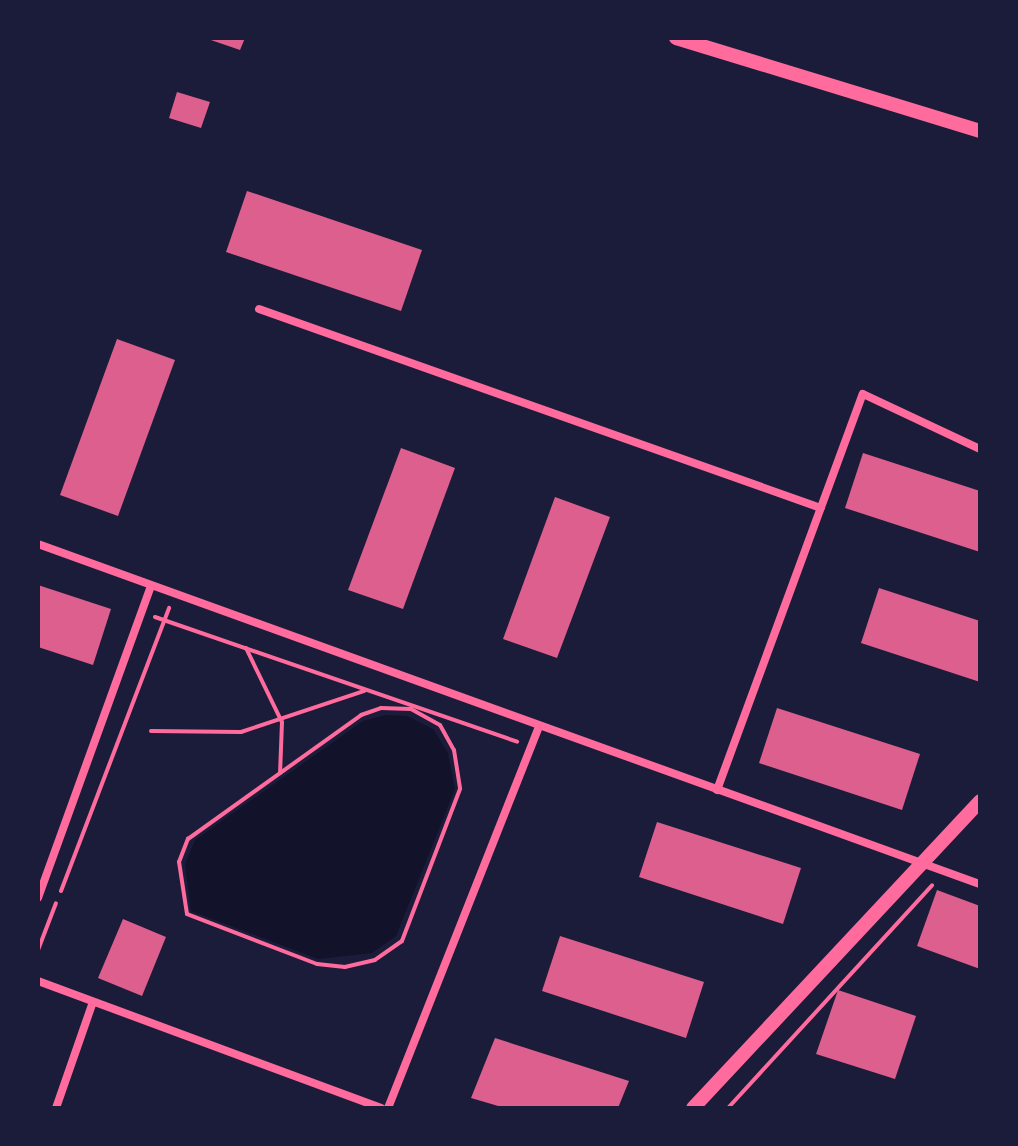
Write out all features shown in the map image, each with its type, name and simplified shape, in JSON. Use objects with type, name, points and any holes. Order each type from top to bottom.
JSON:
[{"type":"street","points":[[676,38],[980,131]]},
{"type":"street","points":[[259,309],[821,508]]},
{"type":"street","points":[[717,790],[863,394],[980,449]]},
{"type":"street","points":[[38,544],[980,884]]},
{"type":"street","points":[[38,898],[151,586]]},
{"type":"street","points":[[388,1108],[539,727]]},
{"type":"street","points":[[693,1108],[980,801]]},
{"type":"street","points":[[38,981],[381,1108]]},
{"type":"street","points":[[56,1108],[93,1002]]},
{"type":"path","points":[[38,950],[175,594]]},
{"type":"path","points":[[142,612],[531,747]]},
{"type":"path","points":[[246,648],[282,722],[280,773]]},
{"type":"path","points":[[151,731],[241,732],[282,722],[366,690]]},
{"type":"path","points":[[411,709],[434,722],[454,750],[460,789],[402,941],[375,960],[345,967],[317,964],[187,914],[179,862],[188,839],[280,773],[371,711],[411,709]]},
{"type":"path","points":[[434,722],[443,716]]},
{"type":"path","points":[[728,1108],[938,878]]},
{"type":"shaded area","points":[[386,715],[407,716],[433,729],[448,753],[455,789],[396,936],[372,953],[318,959],[191,911],[185,864],[195,840],[363,721]]},
{"type":"building","points":[[205,38],[245,38],[240,50]]},
{"type":"building","points":[[177,92],[210,102],[201,128],[169,118]]},
{"type":"building","points":[[247,191],[422,250],[401,311],[226,252]]},
{"type":"building","points":[[117,339],[175,360],[118,516],[60,495]]},
{"type":"building","points":[[401,448],[455,468],[403,609],[348,590]]},
{"type":"building","points":[[863,453],[980,491],[980,552],[845,508]]},
{"type":"building","points":[[555,497],[610,517],[557,658],[503,639]]},
{"type":"building","points":[[38,585],[111,609],[93,665],[38,647]]},
{"type":"building","points":[[879,588],[980,621],[980,682],[861,643]]},
{"type":"building","points":[[777,708],[920,754],[902,810],[759,763]]},
{"type":"building","points":[[657,822],[801,868],[783,924],[639,877]]},
{"type":"building","points":[[937,890],[980,906],[980,969],[917,946]]},
{"type":"building","points":[[123,919],[166,937],[142,996],[98,978]]},
{"type":"building","points":[[560,936],[704,982],[686,1038],[542,991]]},
{"type":"building","points":[[838,990],[916,1016],[895,1079],[816,1054]]},
{"type":"building","points":[[495,1038],[629,1081],[618,1108],[505,1108],[471,1098]]}]
